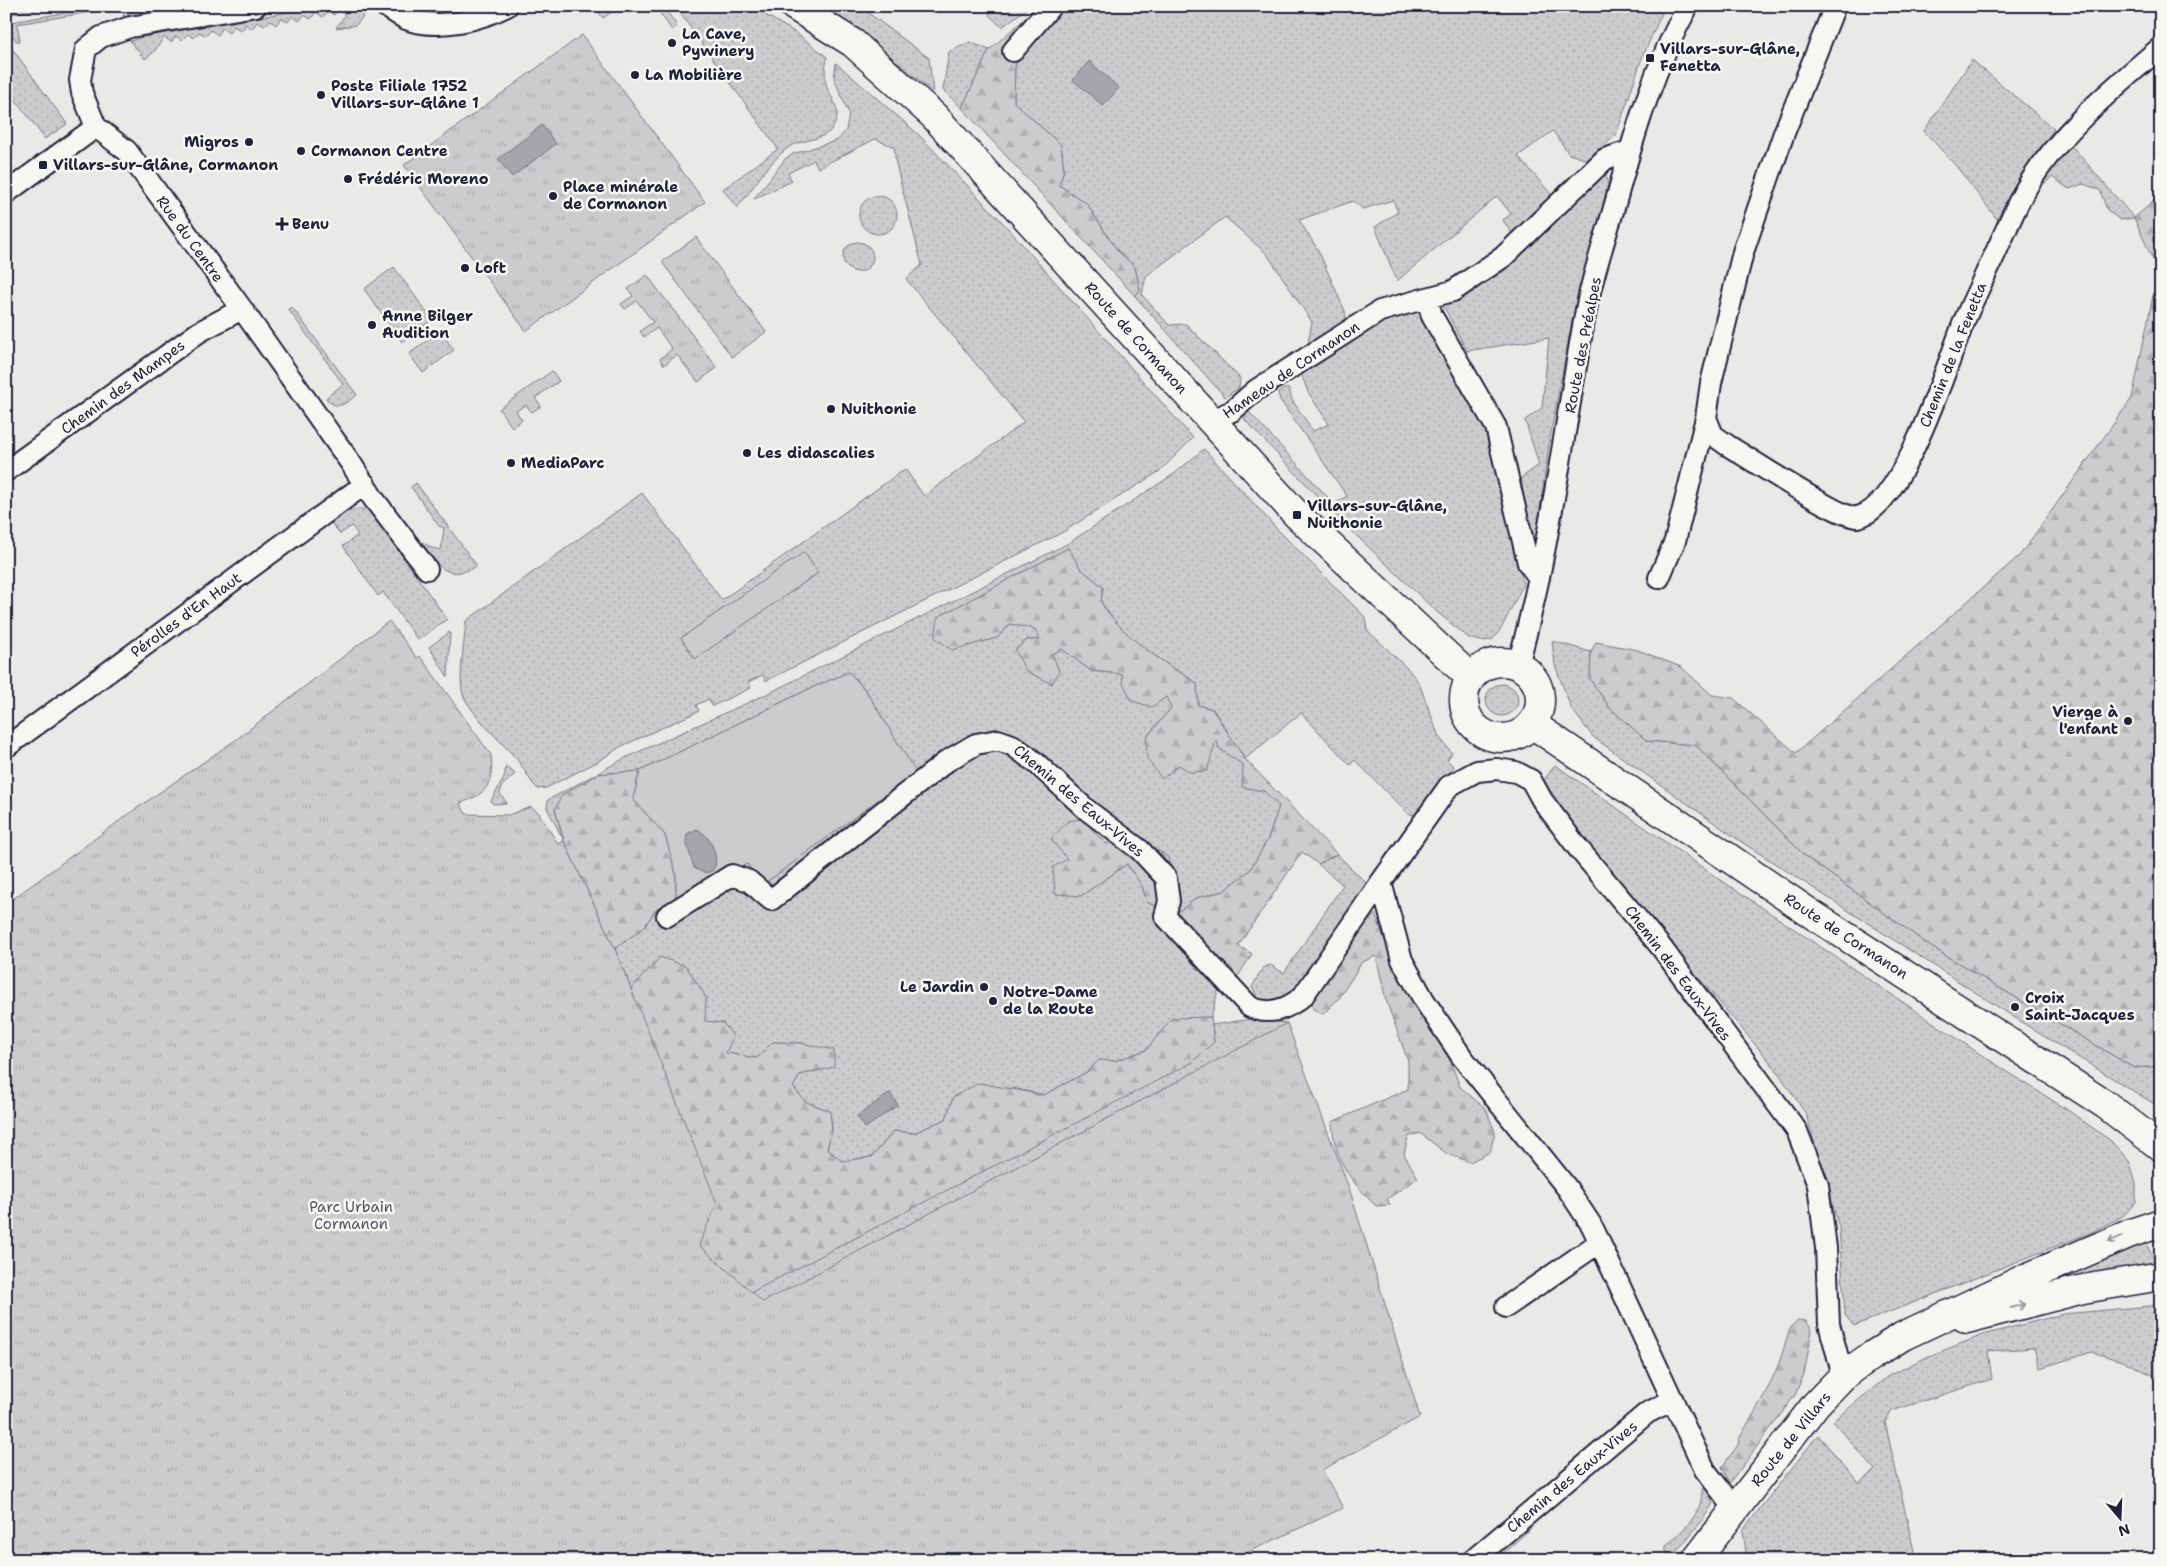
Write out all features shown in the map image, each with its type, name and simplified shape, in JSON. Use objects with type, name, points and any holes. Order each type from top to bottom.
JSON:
[{"type":"main road","name":"Route de Cormanon","points":[[794,6],[853,44],[934,116],[1297,515],[1471,678]]},
{"type":"main road","points":[[1496,662],[1518,665],[1530,675],[1539,688],[1540,706],[1532,724],[1520,734],[1508,738],[1492,737],[1480,731],[1466,712],[1464,699],[1471,678],[1481,669],[1496,662]]},
{"type":"main road","name":"Route de Cormanon","points":[[1532,724],[1807,910],[2106,1105],[2161,1148]]},
{"type":"main road","name":"Route de Villars","points":[[1696,1560],[1816,1404],[1843,1376],[1903,1336],[2028,1276],[2131,1233],[2161,1223]]},
{"type":"main road","name":"Route de Villars","points":[[1903,1336],[2083,1289],[2161,1276]]},
{"type":"street","name":"Rue du Centre","points":[[256,6],[130,28],[101,37],[86,49],[80,80],[82,93],[96,127],[127,152],[242,309],[373,498],[427,570]]},
{"type":"street","points":[[385,6],[412,21],[448,24],[488,15],[507,6]]},
{"type":"street","points":[[1013,51],[1051,6]]},
{"type":"street","name":"Route des Préalpes","points":[[1518,665],[1539,578],[1554,503],[1587,307],[1629,151],[1662,60],[1688,6]]},
{"type":"street","points":[[1659,578],[1675,541],[1706,418],[1711,383],[1746,242],[1784,133],[1835,6]]},
{"type":"street","name":"Chemin de la Fenetta","points":[[1706,418],[1713,435],[1727,445],[1832,508],[1856,518],[1872,511],[1886,496],[1903,470],[1923,428],[1966,317],[2024,192],[2067,134],[2109,92],[2161,47]]},
{"type":"street","points":[[6,193],[96,127]]},
{"type":"street","name":"Hameau de Cormanon","points":[[1211,421],[1232,412],[1256,390],[1380,311],[1453,291],[1503,257],[1605,159],[1629,151]]},
{"type":"street","points":[[1427,298],[1432,316],[1496,427],[1528,563],[1539,578]]},
{"type":"street","name":"Chemin des Mampes","points":[[6,471],[199,332],[242,309]]},
{"type":"street","name":"Pérolles d'En Haut","points":[[6,746],[365,484]]},
{"type":"street","name":"Chemin des Eaux-Vives","points":[[667,916],[732,875],[749,881],[771,900],[947,761],[976,744],[998,740],[1012,744],[1035,762],[1087,810],[1140,850],[1166,878],[1169,901],[1165,916],[1250,1007],[1260,1012],[1278,1010],[1294,1003],[1303,996],[1450,786],[1477,771],[1497,769],[1516,772],[1531,780],[1542,800],[1572,840],[1661,947],[1798,1130],[1818,1185],[1826,1248],[1829,1324],[1843,1376]]},
{"type":"street","points":[[1381,882],[1402,960],[1424,1000],[1462,1057],[1567,1188],[1592,1226],[1705,1470],[1736,1509]]},
{"type":"street","points":[[1506,1307],[1600,1242]]},
{"type":"street","name":"Chemin des Eaux-Vives","points":[[1473,1560],[1647,1413],[1673,1400]]},
{"type":"green space","points":[[6,6],[58,6],[6,15]]},
{"type":"green space","points":[[103,6],[193,6],[124,18],[122,7],[17,24],[20,41],[16,41],[8,29],[12,22]]},
{"type":"green space","points":[[324,6],[341,6],[360,12],[363,17],[356,25],[336,28],[345,15],[338,9],[334,15],[328,11],[323,17],[316,12],[311,19],[304,15],[299,21],[292,16],[288,22],[281,18],[276,25],[270,20],[265,26],[257,22],[252,29],[246,24],[241,31],[234,26],[229,33],[222,28],[218,35],[211,30],[206,36],[199,32],[194,38],[188,34],[182,40],[176,36],[171,42],[164,37],[154,52],[145,59],[130,41],[143,37]]},
{"type":"green space","points":[[594,6],[620,6],[603,18]]},
{"type":"green space","points":[[655,6],[663,6],[677,26],[672,30]]},
{"type":"green space","points":[[675,6],[750,6],[796,33],[827,57],[825,81],[837,112],[835,124],[825,135],[796,144],[782,153],[768,167],[737,208],[723,189],[778,149]]},
{"type":"green space","points":[[822,6],[859,6],[929,58],[933,92],[863,33]]},
{"type":"green space","points":[[992,6],[1030,6],[1002,27],[989,15]]},
{"type":"green space","points":[[1065,6],[1665,6],[1642,58],[1616,135],[1588,160],[1569,154],[1553,131],[1518,156],[1556,200],[1515,238],[1503,220],[1511,214],[1497,196],[1397,281],[1375,227],[1398,212],[1393,200],[1363,209],[1353,201],[1299,220],[1318,250],[1345,311],[1346,320],[1308,344],[1312,322],[1267,254],[1225,217],[1146,276],[1142,295],[1169,325],[1186,324],[1240,378],[1239,388],[1225,397],[1135,296],[1140,290],[1135,267],[1117,250],[1087,204],[1059,185],[1064,170],[1061,145],[1014,102],[1015,65]]},
{"type":"green space","points":[[1028,16],[1049,26],[1015,65],[1014,102],[1061,145],[1064,170],[1059,185],[1087,204],[1117,250],[1135,267],[1140,290],[1135,296],[962,108],[989,50]]},
{"type":"green space","points":[[582,35],[705,202],[526,331],[404,165]]},
{"type":"green space","points":[[6,40],[67,124],[45,139],[6,87]]},
{"type":"green space","points":[[970,42],[989,50],[962,108],[943,90],[949,52]]},
{"type":"green space","points":[[1972,60],[2054,129],[2015,185],[1997,219],[1956,166],[1924,131]]},
{"type":"green space","points":[[836,63],[918,134],[1005,225],[1193,438],[1160,471],[1063,532],[766,681],[763,675],[748,682],[751,688],[712,706],[709,699],[696,705],[699,711],[622,746],[597,762],[546,788],[538,789],[517,760],[480,720],[464,697],[461,671],[466,621],[642,493],[722,600],[905,469],[924,496],[1024,422],[906,279],[922,265],[896,164],[894,147],[875,139],[818,168],[814,160],[788,173],[792,181],[754,199],[785,159],[793,154],[838,140],[846,130],[849,114],[834,78]],"holes":[[[804,553],[818,573],[695,658],[681,638]]]},
{"type":"green space","points":[[2071,145],[2134,218],[2120,220],[2107,210],[2100,190],[2083,184],[2069,189],[2052,177],[2038,189]]},
{"type":"green space","points":[[1605,171],[1608,183],[1591,258],[1572,321],[1550,438],[1535,544],[1530,544],[1521,478],[1539,465],[1525,420],[1542,408],[1549,338],[1467,351],[1443,305],[1501,264]]},
{"type":"green space","points":[[2161,195],[2161,1066],[2134,1068],[1933,948],[1805,856],[1696,745],[1647,741],[1610,708],[1590,679],[1591,652],[1596,642],[1638,650],[1681,667],[1712,695],[1733,698],[1796,753],[2020,555],[2132,398],[2158,271],[2134,218]]},
{"type":"green space","points":[[878,196],[892,201],[897,215],[892,229],[878,234],[864,229],[859,215],[864,201]]},
{"type":"green space","points":[[696,237],[766,332],[732,357],[662,262]]},
{"type":"green space","points":[[858,242],[864,243],[872,251],[872,263],[864,271],[858,272],[852,271],[844,263],[843,257],[844,251],[852,243]]},
{"type":"green space","points":[[394,267],[432,320],[402,342],[364,289]]},
{"type":"green space","points":[[647,275],[717,368],[698,382],[677,355],[664,365],[660,359],[672,349],[657,328],[644,337],[640,331],[653,322],[637,301],[625,309],[621,304],[633,296],[628,289]]},
{"type":"green space","points":[[292,307],[357,395],[345,403],[334,405],[326,398],[343,384],[288,309]]},
{"type":"green space","points":[[1418,311],[1423,314],[1490,426],[1505,477],[1523,585],[1501,629],[1492,640],[1480,641],[1469,638],[1437,612],[1340,520],[1244,419],[1248,411],[1334,504],[1347,496],[1280,400],[1278,393],[1283,389],[1289,389],[1292,400],[1313,431],[1329,424],[1308,392],[1302,376],[1307,365],[1374,325],[1403,314]]},
{"type":"green space","points":[[440,331],[454,350],[423,373],[409,354]]},
{"type":"green space","points":[[552,371],[559,381],[535,398],[541,406],[532,412],[526,405],[516,411],[522,420],[512,427],[499,409]]},
{"type":"green space","points":[[1204,449],[1277,529],[1365,617],[1367,630],[1408,669],[1419,683],[1439,737],[1452,753],[1447,760],[1454,767],[1415,815],[1408,814],[1355,760],[1350,765],[1301,713],[1245,759],[1213,709],[1198,705],[1197,683],[1144,648],[1120,626],[1101,602],[1103,587],[1081,569],[1068,548],[938,617],[981,641],[997,638],[1010,624],[1035,629],[1040,640],[1027,640],[1015,650],[1059,671],[1052,654],[1062,649],[1091,671],[1122,674],[1166,696],[1171,708],[1148,735],[1171,772],[1179,765],[1208,761],[1216,739],[1220,749],[1243,765],[1243,787],[1264,791],[1280,806],[1268,839],[1250,870],[1224,891],[1196,898],[1221,980],[1211,1017],[1172,1019],[1146,1050],[1115,1061],[1099,1060],[1087,1072],[1044,1095],[1013,1088],[953,1097],[946,1119],[914,1133],[894,1131],[872,1157],[842,1161],[827,1149],[832,1129],[830,1111],[806,1102],[793,1087],[800,1075],[833,1067],[801,1043],[773,1042],[757,1058],[725,1053],[660,957],[631,989],[615,949],[644,927],[657,908],[747,864],[764,884],[915,772],[866,690],[849,672],[809,689],[640,771],[598,774],[555,809],[564,841],[547,808],[548,800],[625,758],[769,693],[1067,544],[1174,474]],"holes":[[[1122,838],[1155,906],[1147,902],[1142,886],[1127,864],[1081,896],[1053,868],[1067,859]]]},
{"type":"green space","points":[[416,483],[477,566],[467,571],[451,572],[438,565],[421,544],[422,542],[432,548],[441,550],[444,528],[439,526],[411,487]]},
{"type":"green space","points":[[369,509],[447,619],[418,640],[383,592],[378,596],[343,546],[358,535],[352,526],[340,534],[331,523],[345,512]]},
{"type":"green space","points":[[1068,548],[1081,569],[1103,587],[1101,602],[1110,615],[1144,648],[1197,683],[1198,705],[1212,709],[1245,759],[1337,854],[1318,864],[1302,852],[1238,946],[1252,954],[1238,976],[1221,980],[1173,916],[1196,898],[1224,891],[1250,870],[1268,839],[1279,806],[1264,791],[1242,787],[1243,765],[1220,749],[1216,740],[1207,771],[1190,772],[1179,765],[1162,779],[1147,759],[1146,738],[1171,708],[1166,697],[1152,707],[1132,701],[1123,683],[1122,674],[1091,671],[1062,649],[1052,654],[1059,671],[1052,684],[1026,671],[1015,650],[1027,640],[1040,640],[1035,629],[1010,624],[997,638],[952,650],[935,638],[938,617]]},
{"type":"green space","points":[[804,552],[818,573],[695,659],[681,638]]},
{"type":"green space","name":"Parc Urbain Cormanon","points":[[389,621],[417,658],[420,656],[491,755],[491,773],[487,786],[477,796],[460,803],[466,814],[508,815],[531,807],[538,812],[558,844],[564,841],[615,949],[717,1203],[699,1245],[763,1302],[1287,1023],[1349,1188],[1420,1417],[1322,1470],[1343,1508],[1231,1560],[6,1560],[6,904],[130,813],[237,739]]},
{"type":"green space","points":[[450,632],[448,677],[429,647]]},
{"type":"green space","points":[[1552,641],[1591,652],[1590,679],[1610,708],[1647,741],[1696,745],[1805,856],[1933,948],[2134,1068],[2161,1066],[2161,1108],[2037,1032],[1740,841],[1593,737],[1571,708],[1555,665]]},
{"type":"green space","points":[[849,672],[866,691],[916,772],[764,884],[747,864],[676,899],[676,874],[665,835],[633,799],[640,771],[809,689]]},
{"type":"green space","points":[[1502,684],[1508,685],[1513,689],[1517,694],[1517,706],[1513,711],[1508,715],[1502,716],[1496,715],[1491,711],[1487,706],[1486,700],[1487,694],[1491,689],[1496,685]]},
{"type":"green space","points":[[1555,765],[1703,868],[1986,1058],[2069,1111],[2111,1141],[2129,1161],[2136,1183],[2136,1202],[2123,1216],[2092,1232],[1854,1326],[1845,1315],[1839,1227],[1806,1114],[1775,1068],[1573,829],[1544,780]]},
{"type":"green space","points":[[506,766],[515,774],[501,787],[500,794],[507,803],[493,804],[491,801],[504,778]]},
{"type":"green space","points":[[640,771],[633,799],[665,835],[676,874],[676,899],[657,908],[644,927],[615,949],[564,841],[555,809],[562,795],[598,774]]},
{"type":"green space","points":[[1082,819],[1106,844],[1122,838],[1151,846],[1168,857],[1171,877],[1166,896],[1155,906],[1147,902],[1142,886],[1127,864],[1081,896],[1055,894],[1053,867],[1067,859],[1051,839],[1068,821]]},
{"type":"green space","points":[[1337,854],[1367,884],[1298,986],[1282,1000],[1260,1001],[1252,987],[1263,968],[1270,965],[1284,973],[1343,885],[1318,864]]},
{"type":"green space","points":[[1375,914],[1395,967],[1442,1039],[1460,1087],[1486,1109],[1495,1132],[1490,1152],[1470,1162],[1447,1154],[1420,1133],[1408,1137],[1404,1154],[1418,1178],[1387,1199],[1390,1205],[1376,1206],[1358,1187],[1345,1169],[1336,1148],[1332,1122],[1408,1089],[1408,1061],[1386,1000],[1376,956],[1362,962],[1340,997],[1323,1014],[1313,1009],[1312,996],[1352,939]]},
{"type":"green space","points":[[660,957],[686,966],[706,997],[705,1021],[723,1023],[733,1036],[726,1053],[757,1058],[773,1042],[801,1043],[834,1050],[834,1067],[800,1075],[793,1087],[806,1102],[830,1111],[832,1129],[827,1149],[842,1161],[872,1157],[894,1131],[914,1133],[946,1119],[953,1097],[979,1083],[1044,1095],[1087,1072],[1099,1060],[1115,1061],[1146,1050],[1172,1018],[1211,1017],[1214,1042],[1191,1063],[748,1294],[489,1481],[655,1056],[631,989]]},
{"type":"green space","points":[[1251,1019],[1287,1023],[459,1560],[419,1560],[703,1253],[1214,1042],[1212,1025]]},
{"type":"green space","points":[[2146,1243],[2155,1262],[2078,1277],[2026,1292],[2077,1266]]},
{"type":"green space","points":[[2161,1305],[2161,1379],[2125,1362],[2092,1352],[2040,1368],[2034,1348],[1988,1351],[1992,1379],[1892,1411],[1885,1422],[1916,1560],[1747,1560],[1743,1530],[1818,1435],[1859,1483],[1875,1470],[1833,1421],[1888,1376],[1929,1356],[1983,1335],[2063,1314]]},
{"type":"green space","points":[[1798,1320],[1806,1321],[1812,1330],[1804,1374],[1795,1395],[1730,1483],[1722,1467],[1738,1445],[1739,1439],[1758,1407],[1779,1363],[1790,1329]]},
{"type":"green space","points":[[1705,1487],[1713,1503],[1702,1521],[1671,1558],[1664,1548],[1684,1529],[1695,1515],[1699,1507],[1702,1489]]},
{"type":"green space","points":[[1528,1526],[1531,1528],[1496,1560],[1484,1560]]},
{"type":"shaded area","points":[[1089,61],[1119,88],[1103,106],[1073,80]]},
{"type":"shaded area","points":[[542,125],[556,144],[512,177],[498,159]]},
{"type":"shaded area","points":[[697,829],[704,834],[714,851],[715,867],[711,871],[704,872],[694,868],[686,841],[687,834]]},
{"type":"shaded area","points":[[890,1093],[898,1105],[865,1128],[857,1116]]},
{"type":"place","name":"La Cave, Pywinery","points":[[672,43]]},
{"type":"place","name":"Villars-sur-Glâne, Fenetta","points":[[1650,58]]},
{"type":"place","name":"La Mobilière","points":[[635,75]]},
{"type":"place","name":"Poste Filiale 1752 Villars-sur-Glâne 1","points":[[321,95]]},
{"type":"place","name":"Migros","points":[[249,142]]},
{"type":"place","name":"Cormanon Centre","points":[[301,151]]},
{"type":"place","name":"Villars-sur-Glâne, Cormanon","points":[[43,165]]},
{"type":"place","name":"Frédéric Moreno","points":[[348,179]]},
{"type":"place","name":"Place minérale de Cormanon","points":[[553,196]]},
{"type":"place","name":"Benu","points":[[282,224]]},
{"type":"place","name":"Loft","points":[[465,268]]},
{"type":"place","name":"Anne Bilger Audition","points":[[372,325]]},
{"type":"place","name":"Nuithonie","points":[[831,409]]},
{"type":"place","name":"Les didascalies","points":[[747,453]]},
{"type":"place","name":"MediaParc","points":[[511,463]]},
{"type":"place","name":"Villars-sur-Glâne, Nuithonie","points":[[1297,515]]},
{"type":"place","name":"Vierge à l'enfant","points":[[2128,721]]},
{"type":"place","name":"Le Jardin","points":[[984,987]]},
{"type":"place","name":"Notre-Dame de la Route","points":[[993,1001]]},
{"type":"place","name":"Croix Saint-Jacques","points":[[2015,1007]]}]
